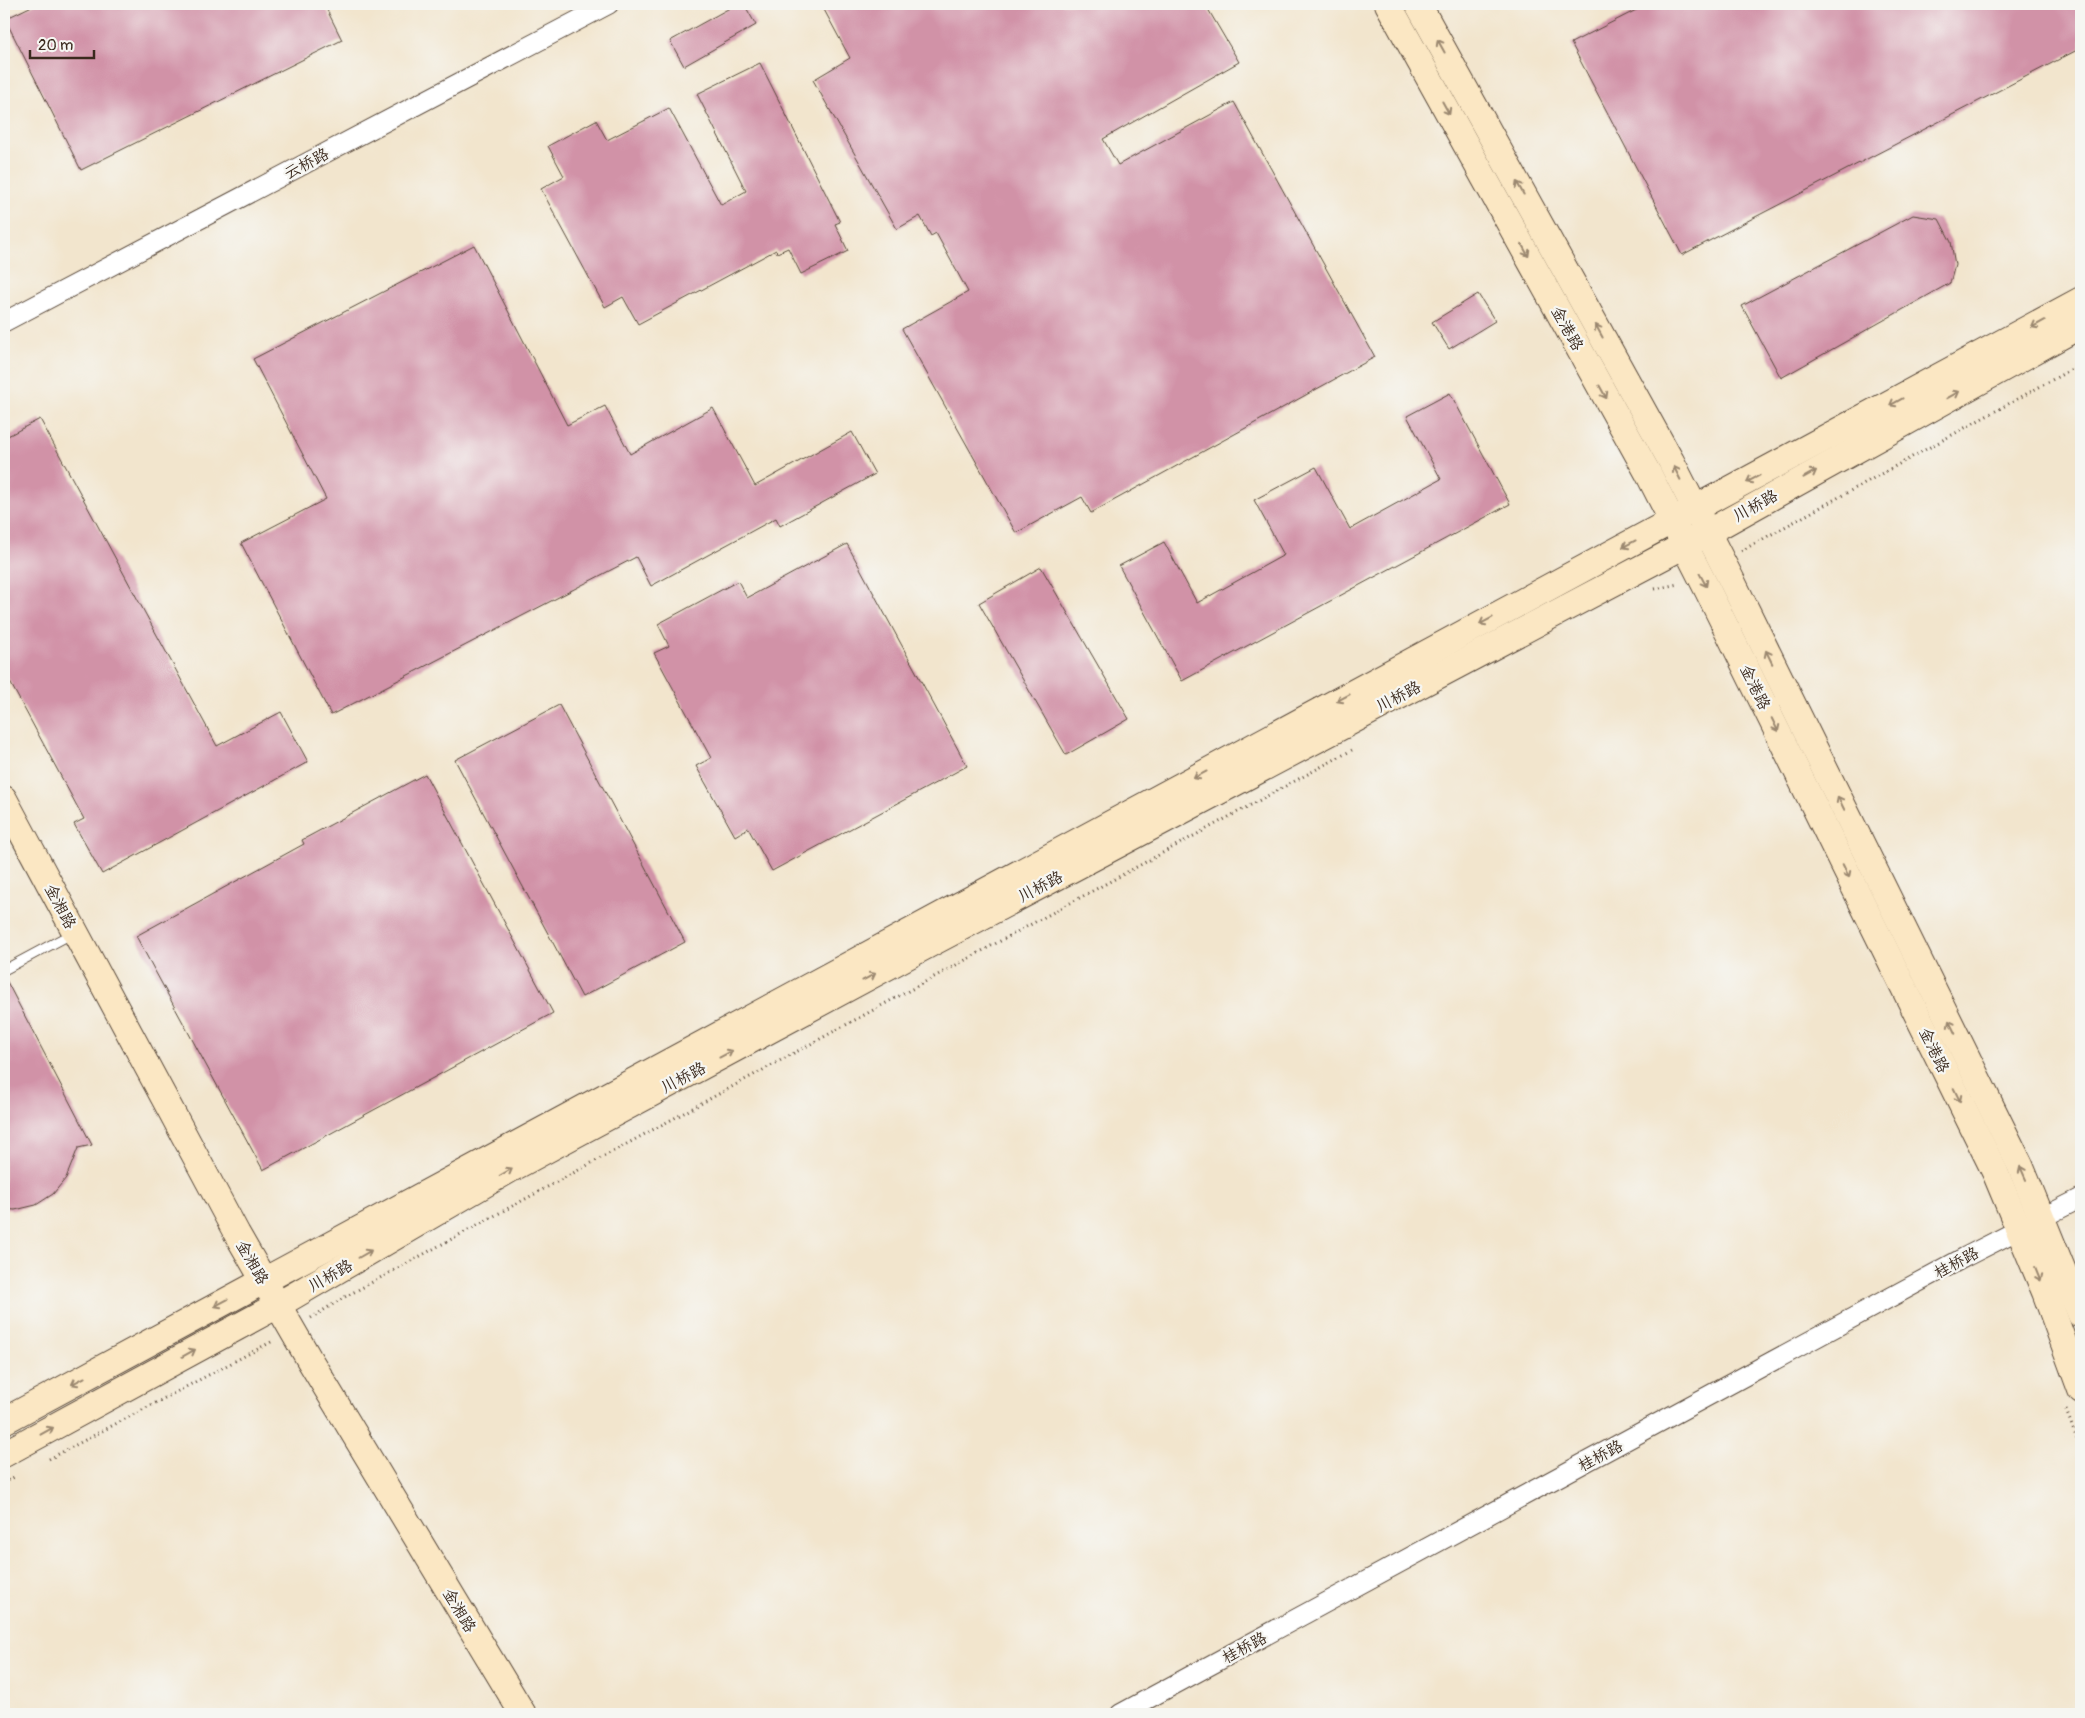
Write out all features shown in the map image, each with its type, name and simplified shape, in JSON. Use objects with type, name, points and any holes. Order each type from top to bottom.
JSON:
[{"type":"street","name":"云桥路","points":[[4,322],[609,4]]},
{"type":"street","name":"金港路","points":[[1388,4],[1648,473],[1672,521],[1676,550],[1995,1172],[2032,1223],[2081,1315]]},
{"type":"street","name":"金港路","points":[[1418,4],[1671,460],[2020,1165],[2073,1397]]},
{"type":"street","name":"川桥路","points":[[4,1421],[1695,508],[1818,444],[2081,300]]},
{"type":"street","name":"川桥路","points":[[4,1454],[278,1305],[518,1166],[945,936],[1676,550],[2081,325]]},
{"type":"street","name":"金湘路","points":[[4,799],[292,1330],[523,1714]]},
{"type":"street","name":"桂桥路","points":[[1120,1714],[1939,1271],[2081,1198]]},
{"type":"lane","points":[[4,970],[75,932]]},
{"type":"path","points":[[1722,561],[1838,500],[2081,364]]},
{"type":"path","points":[[1653,590],[1681,583],[1676,550]]},
{"type":"path","points":[[48,1460],[292,1330],[352,1294],[1358,747]]},
{"type":"path","points":[[2073,1397],[2081,1450]]},
{"type":"path","points":[[4,1483],[21,1473]]},
{"type":"building","points":[[36,4],[324,4],[342,40],[81,170],[5,19]]},
{"type":"building","points":[[737,4],[744,4],[756,25],[684,66],[670,41]]},
{"type":"building","points":[[821,4],[1205,4],[1239,62],[1103,139],[1118,165],[1234,102],[1375,357],[1091,513],[1082,497],[1016,533],[902,329],[968,292],[936,233],[931,236],[920,216],[897,229],[813,80],[850,58]]},
{"type":"building","points":[[1648,4],[2081,4],[2081,48],[1682,255],[1571,43]]},
{"type":"building","points":[[760,63],[840,222],[835,224],[848,251],[801,274],[788,248],[777,253],[776,250],[638,324],[623,297],[605,307],[541,189],[564,176],[548,146],[596,120],[607,140],[669,108],[721,205],[746,191],[697,94]]},
{"type":"building","points":[[1913,215],[1939,219],[1951,242],[1955,265],[1950,283],[1781,378],[1742,306]]},
{"type":"building","points":[[474,245],[567,425],[605,406],[630,454],[713,408],[755,486],[852,432],[875,474],[780,526],[776,518],[651,586],[636,557],[331,715],[241,543],[326,499],[253,359]]},
{"type":"building","points":[[1478,294],[1495,321],[1449,349],[1432,322]]},
{"type":"building","points":[[1450,393],[1510,504],[1182,681],[1119,566],[1164,542],[1197,603],[1284,555],[1254,500],[1316,467],[1350,529],[1441,479],[1407,416]]},
{"type":"building","points":[[40,419],[217,746],[281,712],[308,762],[102,874],[74,824],[84,819],[4,671],[4,438]]},
{"type":"building","points":[[847,544],[967,766],[772,871],[748,828],[735,836],[696,766],[711,758],[654,653],[669,646],[658,624],[738,581],[747,598]]},
{"type":"building","points":[[1041,567],[1129,719],[1066,755],[979,603]]},
{"type":"building","points":[[559,705],[685,942],[582,997],[455,760]]},
{"type":"building","points":[[425,774],[553,1013],[263,1170],[136,936],[304,844],[302,840]]},
{"type":"building","points":[[4,976],[92,1145],[78,1148],[66,1178],[53,1194],[36,1205],[15,1210],[4,1209]]}]
